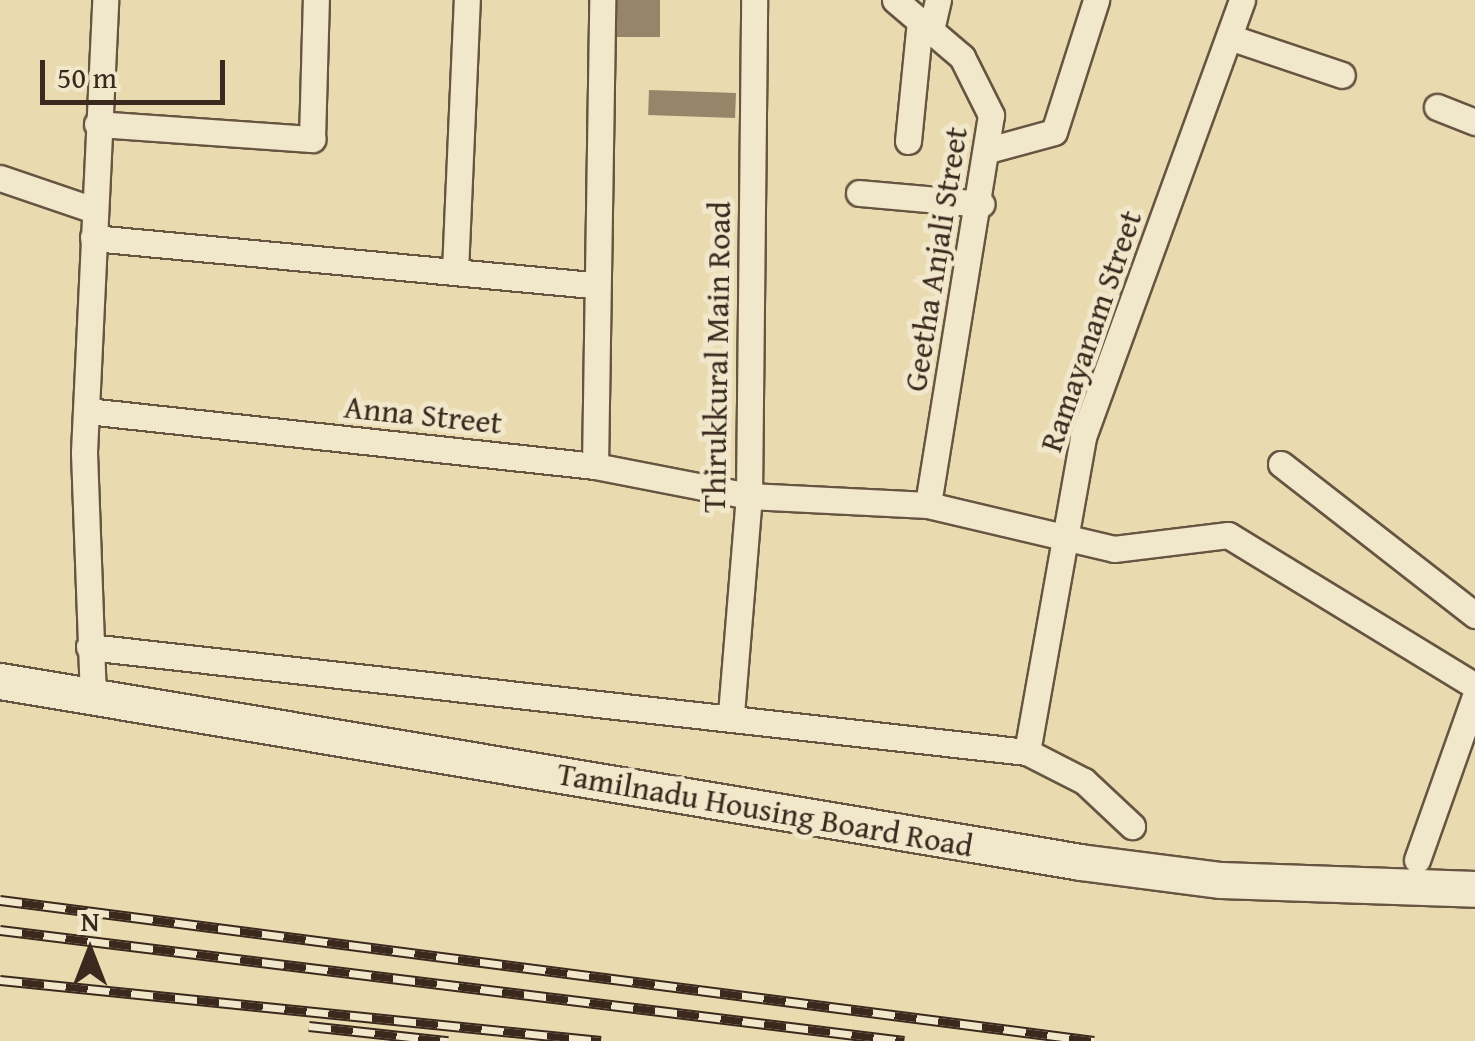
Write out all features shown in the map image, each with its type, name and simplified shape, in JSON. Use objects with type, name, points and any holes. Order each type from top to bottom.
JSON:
[{"type":"street","points":[[98,124],[312,138],[316,0]]},
{"type":"street","points":[[456,270],[467,0]]},
{"type":"street","points":[[595,466],[592,285],[602,0]]},
{"type":"street","name":"Thirukkural Main Road","points":[[731,714],[749,496],[754,0]]},
{"type":"street","name":"Geetha Anjali Street","points":[[894,0],[925,25],[982,84],[992,149],[928,505]]},
{"type":"street","points":[[908,141],[925,25],[938,0]]},
{"type":"street","points":[[992,149],[1054,132],[1096,0]]},
{"type":"street","name":"Ramayanam Street","points":[[1027,752],[1063,530],[1084,437],[1242,0]]},
{"type":"street","points":[[93,698],[87,411],[100,1]]},
{"type":"street","points":[[1228,38],[1342,75]]},
{"type":"street","points":[[1437,107],[1475,122]]},
{"type":"street","points":[[0,178],[91,210]]},
{"type":"street","points":[[859,193],[982,204]]},
{"type":"street","points":[[93,238],[592,285]]},
{"type":"street","name":"Anna Street","points":[[87,411],[595,466],[749,496],[928,505],[1063,530],[1114,550],[1228,535],[1475,686]]},
{"type":"street","points":[[1281,464],[1475,615]]},
{"type":"street","points":[[89,647],[731,714],[1027,752],[1084,781],[1132,826]]},
{"type":"street","name":"Tamilnadu Housing Board Road","points":[[0,681],[1080,862],[1220,880],[1475,889]]},
{"type":"street","points":[[1417,860],[1475,696]]},
{"type":"building","points":[[611,0],[660,0],[660,37],[611,37]]},
{"type":"building","points":[[649,90],[736,93],[735,118],[648,115]]},
{"type":"railway","points":[[0,900],[1094,1041]]},
{"type":"railway","points":[[0,930],[904,1041]]},
{"type":"railway","points":[[0,980],[601,1041]]},
{"type":"railway","points":[[309,1026],[448,1041]]}]
